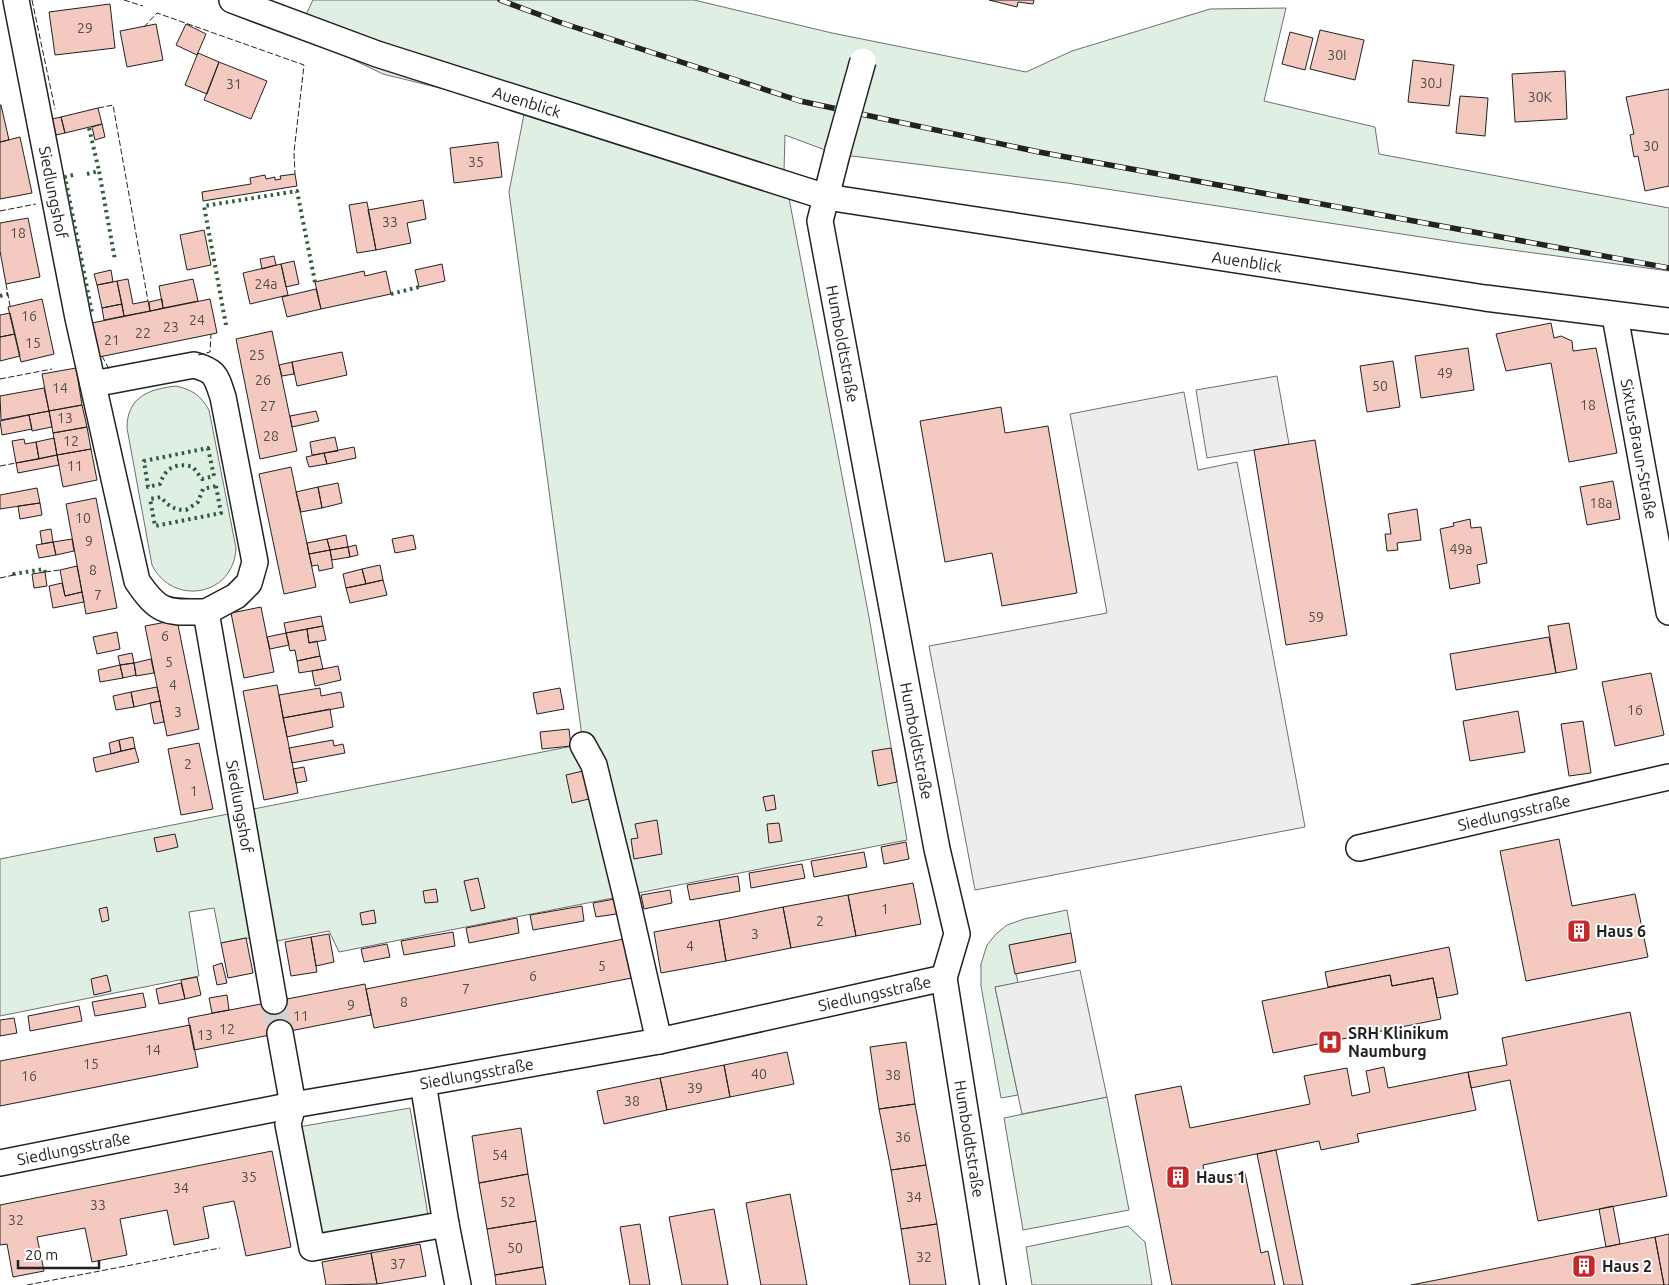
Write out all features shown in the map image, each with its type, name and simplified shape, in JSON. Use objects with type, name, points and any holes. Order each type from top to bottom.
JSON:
[{"type":"street","name":"Siedlungshof","points":[[16,0],[78,318],[137,581],[149,599],[158,607],[169,612],[206,612],[236,596],[249,583],[256,562],[223,396],[216,377],[206,369],[194,365],[94,384]]},
{"type":"street","name":"Auenblick","points":[[232,0],[377,54],[826,197],[1284,268],[1615,316],[1669,321]]},
{"type":"street","points":[[826,197],[863,61]]},
{"type":"street","name":"Humboldtstraße","points":[[826,197],[820,221],[937,849],[957,934],[944,978],[994,1285]]},
{"type":"street","name":"Sixtus-Braun-Straße","points":[[1615,316],[1669,612]]},
{"type":"street","name":"Siedlungshof","points":[[206,612],[274,1001]]},
{"type":"street","points":[[583,745],[594,765],[659,1040]]},
{"type":"street","name":"Siedlungsstraße","points":[[1359,848],[1669,777]]},
{"type":"street","name":"Siedlungsstraße","points":[[0,1164],[293,1105],[423,1084],[659,1040],[944,978]]},
{"type":"street","points":[[280,1033],[293,1105],[288,1124],[312,1248],[446,1224]]},
{"type":"street","points":[[423,1084],[458,1285]]},
{"type":"green space","points":[[313,0],[694,0],[832,33],[1026,72],[1072,51],[1210,9],[1286,8],[1264,101],[1375,127],[1379,154],[1669,208],[1669,271],[1467,244],[1067,183],[836,154],[785,135],[784,172],[869,617],[907,840],[339,952],[329,931],[272,942],[246,938],[221,943],[214,908],[189,912],[199,976],[0,1016],[0,859],[583,744],[509,192],[525,109],[383,74],[297,33]]},
{"type":"green space","points":[[176,386],[196,394],[209,410],[236,548],[233,564],[225,577],[214,586],[201,590],[187,591],[174,587],[162,578],[152,565],[127,428],[128,417],[135,402],[149,392]]},
{"type":"green space","points":[[1067,910],[1071,933],[1010,945],[1018,983],[995,987],[1018,1095],[1001,1098],[981,986],[981,964],[987,945],[1007,925],[1024,919]]},
{"type":"green space","points":[[1107,1097],[1129,1210],[1023,1230],[1004,1118]]},
{"type":"green space","points":[[410,1108],[429,1221],[317,1240],[298,1127]]},
{"type":"green space","points":[[1128,1226],[1145,1242],[1152,1285],[1032,1285],[1026,1247]]},
{"type":"shaded area","points":[[1277,376],[1289,444],[1207,458],[1196,390]]},
{"type":"shaded area","points":[[1184,392],[1198,470],[1237,462],[1305,827],[975,890],[929,646],[1107,613],[1070,414]]},
{"type":"shaded area","points":[[1080,970],[1107,1097],[1022,1114],[995,987]]},
{"type":"building","points":[[989,0],[1034,0],[1033,4],[1018,2],[1017,7]]},
{"type":"building","points":[[110,4],[115,48],[55,55],[49,12]]},
{"type":"building","points":[[156,24],[163,60],[127,67],[120,31]]},
{"type":"building","points":[[186,24],[206,34],[197,55],[176,45]]},
{"type":"building","points":[[1320,30],[1364,40],[1355,80],[1310,69]]},
{"type":"building","points":[[1290,32],[1313,38],[1305,70],[1282,64]]},
{"type":"building","points":[[198,53],[219,62],[207,94],[185,85]]},
{"type":"building","points":[[1413,60],[1454,65],[1449,106],[1408,102]]},
{"type":"building","points":[[219,62],[267,81],[251,119],[204,100]]},
{"type":"building","points":[[1565,71],[1567,119],[1515,122],[1512,74]]},
{"type":"building","points":[[1669,89],[1669,186],[1645,191],[1638,156],[1634,157],[1630,135],[1634,134],[1626,97]]},
{"type":"building","points":[[1460,96],[1488,98],[1485,136],[1456,133]]},
{"type":"building","points":[[0,105],[9,140],[0,142]]},
{"type":"building","points":[[98,108],[102,124],[65,133],[61,117]]},
{"type":"building","points":[[61,117],[65,133],[56,135],[52,119]]},
{"type":"building","points":[[102,124],[105,137],[95,140],[92,127]]},
{"type":"building","points":[[20,137],[32,193],[0,199],[0,142]]},
{"type":"building","points":[[498,142],[502,177],[454,183],[450,148]]},
{"type":"building","points":[[295,174],[297,186],[203,201],[202,192],[251,184],[250,178],[265,175],[266,179],[275,177],[275,180],[281,179],[280,176]]},
{"type":"building","points":[[423,200],[426,219],[407,223],[411,243],[376,250],[368,210]]},
{"type":"building","points":[[367,202],[376,250],[357,253],[349,205]]},
{"type":"building","points":[[28,218],[40,277],[6,284],[0,251],[0,223]]},
{"type":"building","points":[[204,230],[211,265],[187,270],[180,235]]},
{"type":"building","points":[[274,256],[276,265],[262,269],[260,259]]},
{"type":"building","points":[[294,261],[299,284],[286,287],[281,264]]},
{"type":"building","points":[[281,264],[288,295],[250,304],[243,273]]},
{"type":"building","points":[[442,264],[445,281],[419,287],[415,270]]},
{"type":"building","points":[[111,270],[113,282],[97,285],[94,274]]},
{"type":"building","points":[[364,271],[365,276],[386,271],[391,294],[321,309],[315,282]]},
{"type":"building","points":[[128,279],[133,304],[148,301],[150,311],[124,316],[117,281]]},
{"type":"building","points":[[193,279],[198,301],[163,308],[159,286]]},
{"type":"building","points":[[117,281],[122,304],[102,308],[97,285]]},
{"type":"building","points":[[316,289],[321,309],[287,317],[282,297]]},
{"type":"building","points":[[42,299],[54,354],[21,362],[8,307]]},
{"type":"building","points":[[162,299],[163,308],[150,311],[149,302]]},
{"type":"building","points":[[210,299],[217,333],[99,357],[92,323]]},
{"type":"building","points":[[122,304],[124,316],[104,320],[102,308]]},
{"type":"building","points":[[10,313],[15,334],[0,337],[0,315]]},
{"type":"building","points":[[1551,323],[1554,338],[1561,336],[1572,341],[1573,351],[1596,348],[1617,453],[1569,462],[1551,363],[1506,371],[1496,334]]},
{"type":"building","points":[[272,331],[297,451],[260,459],[236,339]]},
{"type":"building","points":[[15,334],[20,356],[0,361],[0,337]]},
{"type":"building","points":[[1468,348],[1474,390],[1421,398],[1415,356]]},
{"type":"building","points":[[342,352],[347,375],[297,386],[292,362]]},
{"type":"building","points":[[1393,361],[1400,407],[1367,412],[1360,366]]},
{"type":"building","points":[[292,362],[294,374],[282,376],[279,365]]},
{"type":"building","points":[[76,368],[82,405],[49,411],[42,374]]},
{"type":"building","points":[[44,388],[49,411],[1,420],[0,396]]},
{"type":"building","points":[[82,405],[87,427],[53,433],[49,411]]},
{"type":"building","points":[[1001,407],[1005,433],[1048,426],[1077,593],[1002,606],[992,553],[945,562],[920,421]]},
{"type":"building","points":[[49,411],[52,427],[32,431],[29,415]]},
{"type":"building","points":[[316,411],[319,421],[292,427],[290,416]]},
{"type":"building","points":[[29,415],[32,429],[2,435],[0,421]]},
{"type":"building","points":[[87,427],[91,449],[57,455],[53,433]]},
{"type":"building","points":[[335,437],[338,451],[312,455],[310,442]]},
{"type":"building","points":[[54,438],[57,455],[39,459],[36,442]]},
{"type":"building","points":[[24,439],[25,444],[36,442],[39,459],[16,463],[12,441]]},
{"type":"building","points":[[1315,440],[1347,635],[1286,645],[1254,450]]},
{"type":"building","points":[[354,447],[356,458],[327,464],[324,453]]},
{"type":"building","points":[[91,449],[97,480],[63,487],[57,455]]},
{"type":"building","points":[[324,453],[327,464],[309,467],[306,457]]},
{"type":"building","points":[[57,455],[59,465],[18,473],[16,463]]},
{"type":"building","points":[[291,467],[316,587],[284,594],[259,474]]},
{"type":"building","points":[[1613,481],[1620,519],[1587,525],[1580,487]]},
{"type":"building","points":[[338,483],[342,503],[322,508],[318,487]]},
{"type":"building","points":[[318,487],[322,508],[301,512],[296,492]]},
{"type":"building","points":[[37,488],[40,503],[0,509],[0,495]]},
{"type":"building","points":[[96,498],[117,608],[86,614],[66,504]]},
{"type":"building","points":[[40,503],[42,515],[20,519],[18,506]]},
{"type":"building","points":[[1417,509],[1421,540],[1397,543],[1398,550],[1387,551],[1385,534],[1391,534],[1388,514]]},
{"type":"building","points":[[1470,519],[1471,528],[1481,527],[1487,563],[1477,565],[1480,583],[1450,589],[1440,529],[1454,526],[1453,523]]},
{"type":"building","points":[[51,529],[53,542],[42,544],[40,531]]},
{"type":"building","points":[[346,535],[348,547],[330,550],[327,539]]},
{"type":"building","points":[[413,535],[416,549],[395,553],[392,539]]},
{"type":"building","points":[[72,539],[74,551],[56,555],[53,542]]},
{"type":"building","points":[[327,539],[330,550],[309,554],[307,543]]},
{"type":"building","points":[[53,542],[56,555],[39,558],[36,545]]},
{"type":"building","points":[[356,545],[358,555],[350,557],[348,547]]},
{"type":"building","points":[[348,547],[350,557],[332,560],[330,550]]},
{"type":"building","points":[[330,550],[333,568],[319,571],[318,565],[312,566],[309,554]]},
{"type":"building","points":[[380,565],[383,580],[366,584],[362,569]]},
{"type":"building","points":[[77,566],[82,592],[65,596],[60,570]]},
{"type":"building","points":[[362,569],[366,584],[346,588],[343,574]]},
{"type":"building","points":[[45,572],[47,586],[34,588],[32,574]]},
{"type":"building","points":[[383,580],[387,595],[350,603],[346,588]]},
{"type":"building","points":[[62,583],[65,596],[82,592],[84,602],[53,608],[49,586]]},
{"type":"building","points":[[261,607],[274,672],[244,678],[231,613]]},
{"type":"building","points":[[321,616],[323,626],[286,633],[284,623]]},
{"type":"building","points":[[177,620],[199,729],[167,736],[145,626]]},
{"type":"building","points":[[1569,623],[1577,669],[1556,673],[1548,626]]},
{"type":"building","points":[[323,626],[326,640],[309,643],[307,629]]},
{"type":"building","points":[[307,629],[309,643],[317,641],[320,656],[297,661],[295,650],[290,651],[286,633]]},
{"type":"building","points":[[117,632],[120,649],[97,654],[93,637]]},
{"type":"building","points":[[286,633],[289,645],[270,649],[267,637]]},
{"type":"building","points":[[1549,637],[1556,673],[1456,690],[1450,654]]},
{"type":"building","points":[[132,653],[134,663],[120,665],[118,656]]},
{"type":"building","points":[[320,656],[323,669],[299,673],[297,661]]},
{"type":"building","points":[[151,659],[154,673],[136,676],[134,663]]},
{"type":"building","points":[[134,663],[136,675],[123,678],[120,665]]},
{"type":"building","points":[[120,665],[123,678],[100,682],[98,670]]},
{"type":"building","points":[[338,666],[341,680],[315,686],[312,671]]},
{"type":"building","points":[[1651,673],[1664,735],[1615,746],[1602,682]]},
{"type":"building","points":[[277,685],[298,793],[264,800],[243,691]]},
{"type":"building","points":[[157,687],[160,701],[134,707],[131,692]]},
{"type":"building","points":[[320,688],[321,696],[341,692],[344,707],[283,718],[279,695]]},
{"type":"building","points":[[560,688],[564,709],[537,714],[533,693]]},
{"type":"building","points":[[131,692],[134,707],[116,710],[113,696]]},
{"type":"building","points":[[160,701],[164,722],[154,724],[150,703]]},
{"type":"building","points":[[330,709],[333,727],[287,737],[283,718]]},
{"type":"building","points":[[1518,711],[1525,752],[1470,761],[1463,721]]},
{"type":"building","points":[[1583,721],[1591,773],[1569,776],[1561,724]]},
{"type":"building","points":[[569,729],[571,746],[542,749],[540,732]]},
{"type":"building","points":[[133,737],[135,748],[121,751],[119,740]]},
{"type":"building","points":[[119,740],[121,751],[111,754],[109,743]]},
{"type":"building","points":[[333,740],[334,746],[343,744],[345,753],[292,763],[289,748]]},
{"type":"building","points":[[199,743],[213,809],[181,815],[168,749]]},
{"type":"building","points":[[135,748],[139,762],[96,772],[93,758]]},
{"type":"building","points":[[891,748],[897,782],[878,786],[872,751]]},
{"type":"building","points":[[304,767],[307,781],[296,783],[293,769]]},
{"type":"building","points":[[587,770],[593,798],[572,803],[566,775]]},
{"type":"building","points":[[774,795],[776,809],[766,811],[763,797]]},
{"type":"building","points":[[657,820],[662,854],[634,859],[631,839],[638,838],[635,824]]},
{"type":"building","points":[[779,823],[782,841],[769,843],[767,824]]},
{"type":"building","points":[[175,834],[178,847],[157,852],[154,838]]},
{"type":"building","name":"Haus 6","points":[[1559,839],[1572,906],[1635,894],[1648,957],[1526,981],[1500,851]]},
{"type":"building","points":[[906,842],[909,859],[884,864],[881,847]]},
{"type":"building","points":[[864,852],[867,867],[814,877],[811,861]]},
{"type":"building","points":[[802,864],[805,878],[751,888],[749,873]]},
{"type":"building","points":[[738,876],[740,891],[690,900],[687,885]]},
{"type":"building","points":[[478,878],[485,908],[471,911],[464,881]]},
{"type":"building","points":[[913,883],[921,924],[856,936],[848,895]]},
{"type":"building","points":[[436,889],[438,902],[425,903],[423,891]]},
{"type":"building","points":[[670,890],[672,903],[644,909],[641,895]]},
{"type":"building","points":[[848,895],[856,936],[791,948],[783,907]]},
{"type":"building","points":[[620,898],[623,913],[596,917],[593,903]]},
{"type":"building","points":[[582,906],[584,921],[533,930],[530,915]]},
{"type":"building","points":[[107,907],[109,920],[102,922],[99,909]]},
{"type":"building","points":[[783,907],[791,948],[726,961],[719,920]]},
{"type":"building","points":[[374,910],[376,923],[362,925],[360,913]]},
{"type":"building","points":[[517,918],[519,933],[469,943],[466,928]]},
{"type":"building","points":[[719,920],[726,961],[661,973],[654,932]]},
{"type":"building","points":[[453,932],[455,946],[404,955],[401,941]]},
{"type":"building","points":[[1071,933],[1076,962],[1015,974],[1009,945]]},
{"type":"building","points":[[329,934],[334,962],[316,966],[311,937]]},
{"type":"building","points":[[311,937],[317,972],[291,976],[285,942]]},
{"type":"building","points":[[246,938],[253,973],[228,978],[221,943]]},
{"type":"building","points":[[629,938],[637,977],[374,1028],[366,989]]},
{"type":"building","points":[[387,944],[390,957],[364,962],[361,949]]},
{"type":"building","points":[[1449,947],[1458,994],[1437,998],[1433,978],[1392,986],[1390,975],[1328,987],[1325,972]]},
{"type":"building","points":[[222,963],[227,983],[217,985],[213,966]]},
{"type":"building","points":[[107,975],[111,991],[94,995],[91,979]]},
{"type":"building","points":[[1390,975],[1392,986],[1433,978],[1441,1019],[1273,1053],[1262,1001]]},
{"type":"building","points":[[197,977],[201,995],[185,999],[181,980]]},
{"type":"building","points":[[181,983],[185,999],[159,1004],[156,989]]},
{"type":"building","points":[[365,984],[371,1015],[194,1050],[188,1018]]},
{"type":"building","points":[[143,993],[146,1007],[95,1016],[92,1002]]},
{"type":"building","points":[[227,995],[229,1010],[212,1013],[209,998]]},
{"type":"building","points":[[79,1006],[82,1021],[30,1031],[28,1016]]},
{"type":"building","points":[[1630,1012],[1667,1196],[1538,1221],[1510,1080],[1471,1088],[1468,1072],[1507,1065],[1502,1038]]},
{"type":"building","points":[[14,1018],[17,1033],[0,1036],[0,1020]]},
{"type":"building","points":[[190,1025],[198,1067],[0,1106],[0,1061]]},
{"type":"building","points":[[906,1042],[915,1104],[879,1109],[870,1047]]},
{"type":"building","points":[[787,1052],[794,1084],[730,1097],[724,1065]]},
{"type":"building","points":[[724,1065],[730,1097],[667,1110],[660,1078]]},
{"type":"building","name":"Haus 1","points":[[1384,1067],[1388,1088],[1468,1072],[1476,1110],[1357,1134],[1359,1142],[1321,1150],[1319,1141],[1203,1165],[1206,1180],[1245,1173],[1261,1253],[1268,1251],[1275,1285],[1172,1285],[1135,1095],[1181,1086],[1190,1128],[1310,1104],[1304,1076],[1347,1068],[1352,1096],[1370,1092],[1366,1071]]},
{"type":"building","points":[[660,1078],[667,1110],[604,1124],[597,1091]]},
{"type":"building","points":[[915,1104],[926,1165],[891,1170],[879,1109]]},
{"type":"building","points":[[521,1128],[528,1174],[479,1183],[472,1136]]},
{"type":"building","points":[[1276,1150],[1303,1285],[1284,1285],[1257,1154]]},
{"type":"building","points":[[272,1151],[291,1247],[246,1256],[234,1201],[203,1207],[209,1238],[174,1245],[167,1210],[120,1219],[127,1255],[92,1262],[85,1228],[37,1237],[44,1271],[13,1277],[7,1244],[0,1245],[0,1205]]},
{"type":"building","points":[[926,1165],[937,1224],[901,1229],[891,1170]]},
{"type":"building","points":[[528,1174],[536,1221],[487,1229],[479,1183]]},
{"type":"building","points":[[790,1194],[807,1285],[761,1285],[746,1203]]},
{"type":"building","points":[[1613,1206],[1620,1244],[1606,1247],[1599,1209]]},
{"type":"building","points":[[714,1209],[728,1285],[682,1285],[669,1217]]},
{"type":"building","points":[[536,1221],[543,1267],[495,1275],[487,1229]]},
{"type":"building","points":[[640,1224],[650,1285],[630,1285],[620,1227]]},
{"type":"building","points":[[937,1224],[946,1285],[910,1285],[901,1229]]},
{"type":"building","points":[[1669,1234],[1669,1285],[1664,1285],[1655,1237]]},
{"type":"building","name":"Haus 2","points":[[1655,1237],[1664,1285],[1411,1285],[1620,1244]]},
{"type":"building","points":[[420,1244],[426,1276],[377,1284],[371,1253]]},
{"type":"building","points":[[371,1253],[377,1284],[326,1285],[322,1262]]},
{"type":"building","points":[[543,1267],[546,1285],[496,1285],[495,1275]]},
{"type":"tunnel","points":[[274,1001],[280,1033]]},
{"type":"railway","points":[[500,0],[559,22],[800,101],[1039,152],[1669,268]]},
{"type":"hedge","points":[[89,128],[99,171]]},
{"type":"hedge","points":[[87,174],[99,171],[115,260]]},
{"type":"hedge","points":[[73,175],[65,177],[92,313]]},
{"type":"hedge","points":[[226,325],[204,206],[297,191],[315,282]]},
{"type":"hedge","points":[[391,294],[419,287]]},
{"type":"hedge","points":[[0,296],[8,294]]},
{"type":"hedge","points":[[208,448],[214,476],[202,479],[193,467],[181,465],[168,470],[160,484],[148,487],[144,461],[208,448]]},
{"type":"hedge","points":[[216,486],[221,513],[155,526],[150,499],[161,497],[172,507],[186,510],[198,502],[203,489],[216,486]]},
{"type":"hedge","points":[[14,575],[44,569],[45,572]]},
{"type":"fence","points":[[32,0],[55,109]]},
{"type":"fence","points":[[124,0],[143,6]]},
{"type":"fence","points":[[144,27],[157,13],[304,65],[294,152],[295,174]]},
{"type":"fence","points":[[98,108],[113,105],[148,301]]},
{"type":"fence","points":[[0,211],[36,204]]},
{"type":"fence","points":[[6,284],[10,306]]},
{"type":"fence","points":[[198,355],[210,352],[211,334]]},
{"type":"fence","points":[[102,356],[110,371]]},
{"type":"fence","points":[[0,379],[52,369]]},
{"type":"fence","points":[[0,466],[16,463]]},
{"type":"fence","points":[[45,572],[60,570]]},
{"type":"fence","points":[[0,578],[14,575]]},
{"type":"fence","points":[[27,1285],[220,1248]]},
{"type":"place","name":"Haus 6","points":[[1579,931]]},
{"type":"place","name":"SRH Klinikum Naumburg","points":[[1330,1042]]},
{"type":"place","name":"Haus 1","points":[[1178,1177]]},
{"type":"place","name":"Haus 2","points":[[1584,1266]]}]
